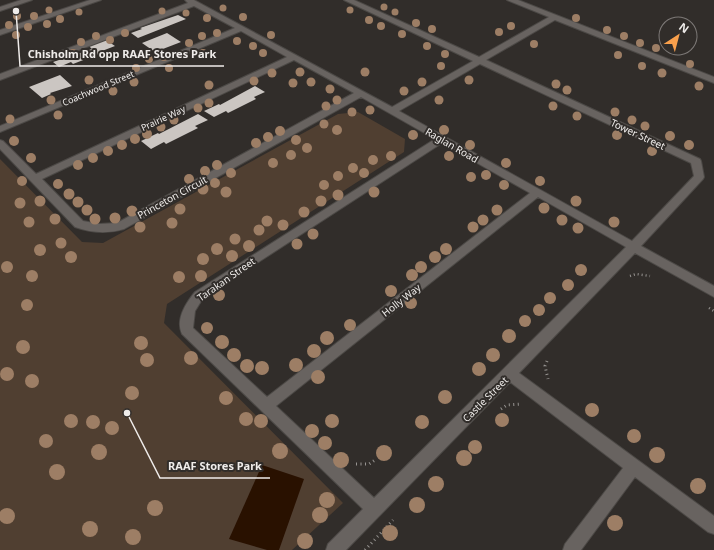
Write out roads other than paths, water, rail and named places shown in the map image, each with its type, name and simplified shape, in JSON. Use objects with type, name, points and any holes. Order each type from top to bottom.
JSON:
[{"type":"street","points":[[0,9],[28,0]]},
{"type":"street","points":[[0,33],[97,0]]},
{"type":"street","points":[[348,0],[478,60]]},
{"type":"street","points":[[511,0],[714,80]]},
{"type":"street","points":[[0,77],[191,1]]},
{"type":"street","name":"Raglan Road","points":[[191,1],[361,93],[714,292]]},
{"type":"street","points":[[392,111],[478,60],[555,17]]},
{"type":"street","name":"Coachwood Street","points":[[0,129],[241,28]]},
{"type":"street","name":"Prairie Way","points":[[34,179],[293,56]]},
{"type":"street","name":"Tower Street","points":[[478,60],[696,161],[699,177],[634,247]]},
{"type":"street","name":"Princeton Circuit","points":[[0,143],[79,224],[90,229],[102,230],[120,226],[361,93]]},
{"type":"street","name":"Tarakan Street","points":[[374,509],[186,330],[186,315],[191,305],[199,295],[441,139]]},
{"type":"street","name":"Holly Way","points":[[266,406],[536,193]]},
{"type":"street","name":"Castle Street","points":[[334,550],[510,374],[634,247]]},
{"type":"street","points":[[510,374],[714,526]]},
{"type":"street","points":[[572,550],[634,466]]},
{"type":"place","name":"Chisholm Rd opp RAAF Stores Park","points":[[16,11]]},
{"type":"place","name":"RAAF Stores Park","points":[[127,413]]}]
